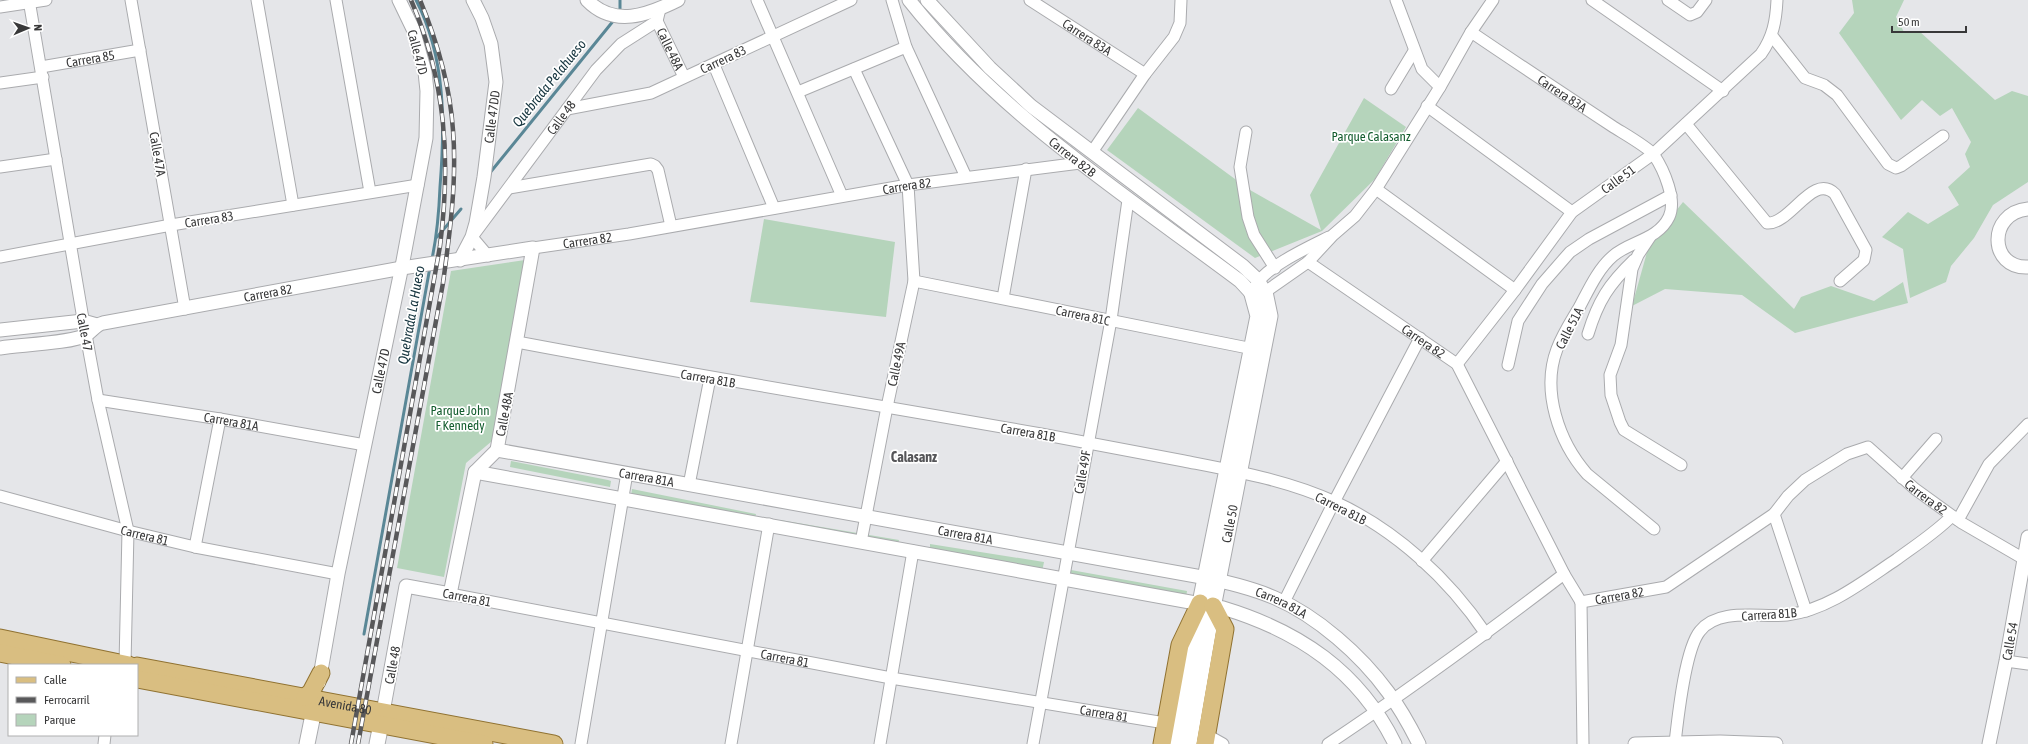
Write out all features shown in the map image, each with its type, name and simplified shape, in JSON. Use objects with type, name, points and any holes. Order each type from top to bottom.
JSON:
[{"type":"main road","name":"Calle 50","points":[[1176,744],[1205,613],[1233,471],[1258,316],[1260,295]]},
{"type":"main road","name":"Calle 50","points":[[1233,471],[1270,316],[1260,295]]},
{"type":"main road","name":"Calle 50","points":[[1189,744],[1205,613]]},
{"type":"main road","points":[[1162,744],[1180,645],[1205,613],[1225,629],[1206,740]]},
{"type":"main road","name":"Avenida 80","points":[[0,638],[126,664]]},
{"type":"main road","points":[[0,653],[57,664]]},
{"type":"main road","name":"Avenida 80","points":[[138,666],[382,718],[484,744]]},
{"type":"main road","points":[[307,744],[311,692],[321,673]]},
{"type":"main road","name":"Avenida 80","points":[[138,679],[311,703]]},
{"type":"main road","name":"Avenida 80","points":[[382,718],[554,744]]},
{"type":"main road","name":"Calle 48","points":[[376,744],[382,718]]},
{"type":"street","points":[[0,7],[29,1],[46,0]]},
{"type":"street","name":"Calle 47A","points":[[131,0],[185,309]]},
{"type":"street","points":[[257,0],[293,205]]},
{"type":"street","points":[[336,0],[370,192]]},
{"type":"street","name":"Calle 47D","points":[[321,673],[338,574],[402,268],[426,138],[427,91],[422,57],[413,29],[399,0]]},
{"type":"street","name":"Calle 47DD","points":[[455,261],[472,237],[484,178],[496,82],[494,58],[489,38],[482,18],[473,0]]},
{"type":"street","points":[[587,0],[598,10],[618,17],[645,14],[678,0]]},
{"type":"street","points":[[757,0],[842,196]]},
{"type":"street","name":"Carrera 83","points":[[567,109],[644,96],[852,0]]},
{"type":"street","points":[[892,0],[906,47],[966,177]]},
{"type":"street","name":"Carrera 82B","points":[[909,0],[934,32],[991,89],[1080,163],[1128,200],[1260,295]]},
{"type":"street","name":"Carrera 82B","points":[[926,0],[990,68],[1031,106],[1243,266],[1260,295]]},
{"type":"street","name":"Carrera 83A","points":[[1030,0],[1145,74]]},
{"type":"street","points":[[1092,152],[1145,74],[1178,29],[1181,15],[1181,0]]},
{"type":"street","points":[[1396,0],[1422,69],[1440,87]]},
{"type":"street","points":[[1260,295],[1308,262],[1333,235],[1355,216],[1376,189],[1440,87],[1471,32],[1493,0]]},
{"type":"street","points":[[1592,0],[1723,91]]},
{"type":"street","points":[[1668,0],[1690,15],[1697,12],[1706,0]]},
{"type":"street","name":"Calle 51","points":[[1457,364],[1515,290],[1572,212],[1653,154],[1723,91],[1761,54],[1772,36],[1776,20],[1777,0]]},
{"type":"street","name":"Calle 47","points":[[29,1],[83,321],[98,400],[128,531],[131,664]]},
{"type":"street","name":"Calle 48","points":[[472,237],[596,70],[609,55],[657,10]]},
{"type":"street","name":"Calle 48A","points":[[657,10],[684,77]]},
{"type":"street","name":"Carrera 83A","points":[[1471,32],[1653,154]]},
{"type":"street","points":[[1772,36],[1805,78],[1824,85],[1837,95],[1888,164],[1896,168],[1902,166],[1943,136]]},
{"type":"street","points":[[798,92],[906,47]]},
{"type":"street","name":"Carrera 85","points":[[0,84],[42,72],[140,50]]},
{"type":"street","points":[[1391,89],[1414,51]]},
{"type":"street","points":[[714,65],[774,208]]},
{"type":"street","points":[[854,69],[908,185]]},
{"type":"street","points":[[1427,106],[1572,212]]},
{"type":"street","points":[[1686,124],[1767,223],[1778,222],[1813,192],[1819,189],[1830,189],[1835,194],[1866,250],[1864,260],[1840,281]]},
{"type":"street","points":[[1246,132],[1240,167],[1248,217],[1254,235],[1274,268]]},
{"type":"street","name":"Calle 51A","points":[[1653,154],[1670,188],[1672,206],[1669,217],[1650,237],[1621,249],[1612,256],[1599,272],[1562,336],[1556,351],[1551,386],[1556,418],[1564,441],[1579,465],[1587,474],[1654,529]]},
{"type":"street","points":[[0,167],[56,159]]},
{"type":"street","name":"Carrera 82","points":[[0,330],[83,321],[97,325],[402,268],[488,256],[671,226],[908,185],[1080,163]]},
{"type":"street","points":[[508,188],[654,164],[671,226]]},
{"type":"street","points":[[1002,298],[1026,169]]},
{"type":"street","name":"Carrera 83","points":[[0,257],[170,225],[418,185]]},
{"type":"street","name":"Calle 49A","points":[[861,542],[886,407],[914,281],[908,185]]},
{"type":"street","points":[[1376,189],[1515,290]]},
{"type":"street","points":[[1508,365],[1518,321],[1542,284],[1570,252],[1590,239],[1671,195]]},
{"type":"street","name":"Calle 49F","points":[[1032,744],[1110,320],[1128,200]]},
{"type":"street","points":[[2023,267],[2008,260],[2000,250],[1999,230],[2010,214],[2028,210]]},
{"type":"street","points":[[1260,295],[1274,268],[1298,252],[1333,235]]},
{"type":"street","points":[[472,237],[488,256]]},
{"type":"street","points":[[1588,334],[1596,308],[1618,276],[1638,255],[1650,237]]},
{"type":"street","name":"Calle 48A","points":[[475,472],[497,450],[533,248]]},
{"type":"street","points":[[1638,255],[1628,284],[1621,345],[1610,375],[1611,396],[1624,430],[1681,465]]},
{"type":"street","name":"Carrera 82","points":[[1308,262],[1457,364],[1564,574],[1581,602],[1666,587],[1774,514],[1788,496],[1805,480],[1847,454],[1868,448],[1914,489],[1955,518],[2024,559]]},
{"type":"street","name":"Carrera 81C","points":[[914,281],[1252,349]]},
{"type":"street","points":[[0,348],[70,339],[86,335],[97,325]]},
{"type":"street","points":[[1284,602],[1334,502],[1420,338]]},
{"type":"street","name":"Carrera 81B","points":[[517,342],[710,378],[886,407],[1088,443],[1233,471],[1293,486],[1349,509],[1396,539],[1422,561],[1453,592],[1486,634]]},
{"type":"street","points":[[690,485],[710,378]]},
{"type":"street","name":"Carrera 81A","points":[[98,400],[220,419],[365,445]]},
{"type":"street","points":[[195,547],[220,419]]},
{"type":"street","name":"Carrera 81B","points":[[1674,742],[1690,651],[1694,639],[1706,625],[1726,618],[1787,615],[1806,611],[1838,597],[1867,580],[1955,518],[1989,464],[2028,424]]},
{"type":"street","points":[[1902,478],[1936,439]]},
{"type":"street","name":"Carrera 81A","points":[[497,450],[1212,579],[1257,591],[1284,602],[1315,622],[1344,645],[1375,675],[1394,700],[1419,744]]},
{"type":"street","points":[[1422,561],[1507,461]]},
{"type":"street","points":[[450,594],[475,472]]},
{"type":"street","name":"Carrera 81A","points":[[475,472],[1063,578],[1205,613],[1267,622],[1306,643],[1349,680],[1376,712],[1395,744]]},
{"type":"street","points":[[581,744],[627,473]]},
{"type":"street","name":"Carrera 81","points":[[0,496],[128,531],[195,547],[338,574]]},
{"type":"street","points":[[1774,514],[1806,611]]},
{"type":"street","points":[[731,744],[769,524]]},
{"type":"street","name":"Calle 54","points":[[1989,744],[2006,661],[2028,537]]},
{"type":"street","points":[[880,744],[913,551]]},
{"type":"street","points":[[1328,744],[1394,700],[1486,634],[1564,574]]},
{"type":"street","name":"Calle 48","points":[[382,718],[406,586]]},
{"type":"street","name":"Carrera 81","points":[[406,586],[747,649],[891,678],[1166,723]]},
{"type":"street","points":[[1581,602],[1583,744]]},
{"type":"street","points":[[2006,661],[2028,664]]},
{"type":"street","points":[[1206,740],[1223,744]]},
{"type":"street","points":[[1635,744],[1674,742],[1776,744]]},
{"type":"green space","points":[[1852,0],[1904,0],[1896,17],[1904,32],[1919,31],[1995,100],[2012,91],[2028,96],[2028,182],[1993,205],[1974,238],[1951,266],[1946,282],[1910,298],[1903,249],[1882,237],[1908,212],[1928,224],[1959,205],[1948,187],[1970,167],[1965,154],[1971,142],[1952,108],[1940,116],[1922,100],[1901,120],[1839,33],[1854,13]]},
{"type":"green space","name":"Parque Calasanz","points":[[1364,98],[1406,127],[1375,179],[1322,231],[1255,258],[1107,150],[1138,108],[1250,190],[1321,230],[1310,195]]},
{"type":"green space","points":[[1683,202],[1794,309],[1801,297],[1831,286],[1874,301],[1903,282],[1908,303],[1795,333],[1742,295],[1665,289],[1632,306],[1649,245]]},
{"type":"green space","points":[[764,219],[895,242],[886,317],[750,302]]},
{"type":"green space","name":"Parque John F Kennedy","points":[[525,260],[492,441],[466,463],[444,577],[397,568],[451,271]]},
{"type":"green space","points":[[511,461],[608,480],[611,481],[610,487],[510,467]]},
{"type":"green space","points":[[632,489],[756,514],[754,523],[631,496]]},
{"type":"green space","points":[[780,520],[899,540],[897,548],[779,528]]},
{"type":"green space","points":[[930,544],[1044,562],[1042,572],[930,553]]},
{"type":"green space","points":[[1071,570],[1187,591],[1186,598],[1070,579]]},
{"type":"waterway","name":"Quebrada La Hueso","points":[[416,0],[426,22],[433,45],[438,68],[443,115],[442,163],[438,223],[432,259]]},
{"type":"waterway","name":"Quebrada Pelahueso","points":[[620,0],[620,12]]},
{"type":"waterway","name":"Quebrada Pelahueso","points":[[489,174],[614,20]]},
{"type":"waterway","name":"Quebrada Pelahueso","points":[[437,237],[461,209]]},
{"type":"waterway","name":"Quebrada La Hueso","points":[[364,634],[430,267]]},
{"type":"railway","points":[[351,744],[440,246],[443,214],[445,183],[443,121],[432,61],[423,30],[411,0]]},
{"type":"railway","points":[[358,744],[443,283],[452,206],[454,149],[449,97],[442,64],[432,31],[420,0]]},
{"type":"district","name":"Calasanz","points":[[914,457]]}]
